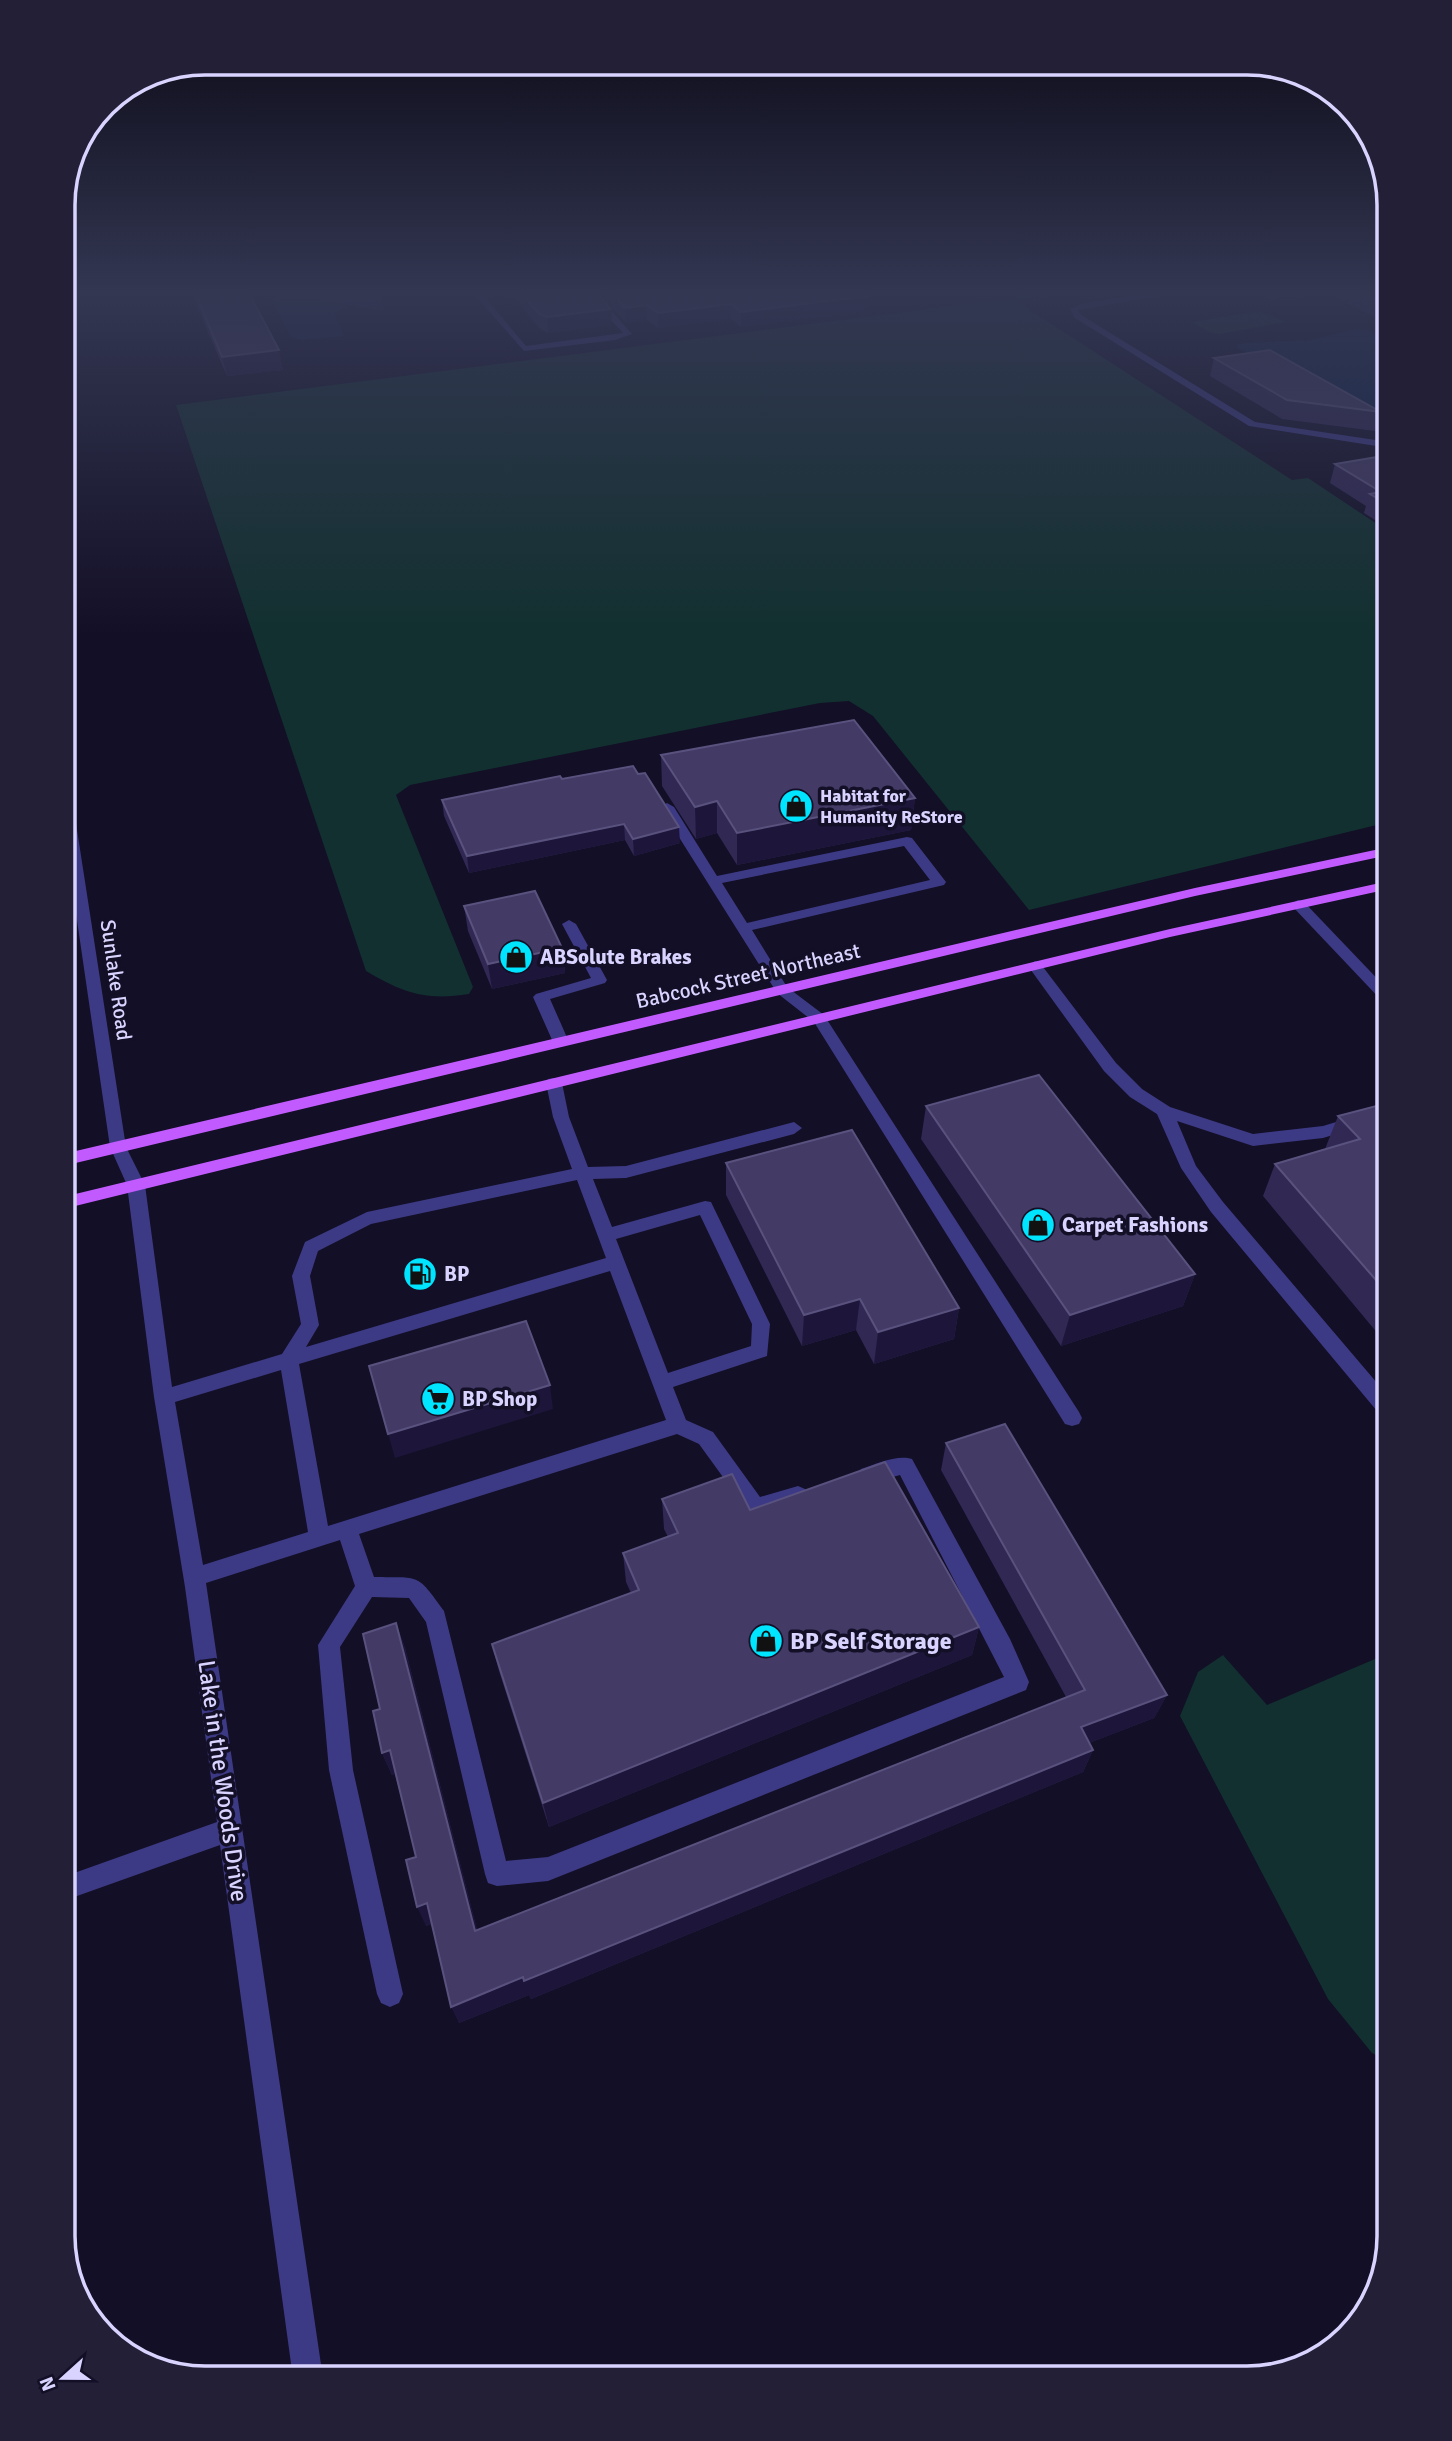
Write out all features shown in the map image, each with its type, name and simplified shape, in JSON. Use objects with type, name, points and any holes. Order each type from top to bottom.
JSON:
[{"type":"main road","name":"Babcock Street Northeast","points":[[76,1157],[1195,892],[1377,854]]},
{"type":"main road","points":[[76,1200],[1035,966],[1377,888]]},
{"type":"street","points":[[1228,409],[1252,424],[1377,443]]},
{"type":"street","points":[[658,794],[782,989],[819,1019],[1072,1418]]},
{"type":"street","points":[[713,881],[907,841],[939,882],[743,928]]},
{"type":"street","name":"Sunlake Road","points":[[76,863],[118,1147],[136,1185]]},
{"type":"street","points":[[1298,905],[1377,987]]},
{"type":"street","points":[[561,1042],[541,998],[600,980],[569,924]]},
{"type":"street","points":[[1035,966],[1110,1067],[1136,1093],[1164,1111],[1253,1140],[1323,1132],[1377,1116]]},
{"type":"street","points":[[554,1083],[561,1117],[678,1425]]},
{"type":"street","points":[[1164,1111],[1189,1168],[1217,1207],[1377,1397]]},
{"type":"street","points":[[320,1538],[289,1359],[310,1325],[301,1276],[311,1247],[368,1219],[583,1173],[626,1172],[794,1128]]},
{"type":"street","name":"Lake in the Woods Drive","points":[[136,1185],[164,1397],[194,1577],[305,2365]]},
{"type":"street","points":[[606,1235],[705,1206],[761,1324],[760,1351],[662,1383]]},
{"type":"street","points":[[164,1397],[617,1262]]},
{"type":"street","points":[[194,1577],[678,1425],[706,1438],[756,1507],[818,1489]]},
{"type":"street","points":[[366,1587],[415,1588],[436,1618],[497,1874],[548,1869],[1018,1682],[1002,1646],[905,1465],[843,1482]]},
{"type":"street","points":[[347,1529],[366,1587]]},
{"type":"street","points":[[366,1587],[329,1645],[341,1770],[390,1994]]},
{"type":"street","points":[[75,1885],[230,1830]]},
{"type":"green space","points":[[177,409],[1182,409],[1292,480],[1308,478],[1377,524],[1377,825],[1029,910],[873,716],[849,701],[820,703],[410,785],[396,795],[473,987],[469,994],[427,996],[404,990],[366,971]]},
{"type":"green space","points":[[1223,1655],[1267,1705],[1377,1658],[1377,2055],[1372,2053],[1328,1999],[1180,1716],[1198,1672]]},
{"type":"building","points":[[1377,457],[1377,490],[1335,464]]},
{"type":"building","points":[[854,720],[915,798],[737,833],[717,801],[695,807],[661,755]]},
{"type":"building","points":[[633,766],[638,774],[645,773],[679,827],[633,839],[624,824],[467,856],[442,800],[560,776],[562,779]]},
{"type":"building","points":[[535,891],[562,948],[488,964],[464,906]]},
{"type":"building","points":[[1039,1075],[1195,1274],[1070,1315],[926,1106]]},
{"type":"building","points":[[1377,1106],[1377,1281],[1275,1164],[1360,1139],[1338,1116]]},
{"type":"building","points":[[852,1130],[959,1308],[878,1332],[860,1299],[804,1315],[726,1163]]},
{"type":"building","points":[[526,1321],[550,1385],[388,1434],[369,1366]]},
{"type":"building","points":[[1005,1424],[1167,1695],[1081,1727],[1093,1750],[524,1981],[523,1977],[451,2007],[427,1903],[417,1907],[406,1860],[416,1857],[390,1750],[382,1753],[373,1711],[380,1709],[363,1634],[396,1623],[475,1931],[1085,1690],[946,1443]]},
{"type":"building","points":[[885,1462],[979,1627],[543,1803],[492,1644],[639,1590],[623,1553],[678,1533],[662,1499],[732,1474],[750,1510]]},
{"type":"place","name":"Habitat for Humanity ReStore","points":[[796,806]]},
{"type":"place","name":"ABSolute Brakes","points":[[516,957]]},
{"type":"place","name":"Carpet Fashions","points":[[1038,1225]]},
{"type":"place","name":"BP","points":[[420,1274]]},
{"type":"place","name":"BP Shop","points":[[438,1399]]},
{"type":"place","name":"BP Self Storage","points":[[766,1641]]}]
